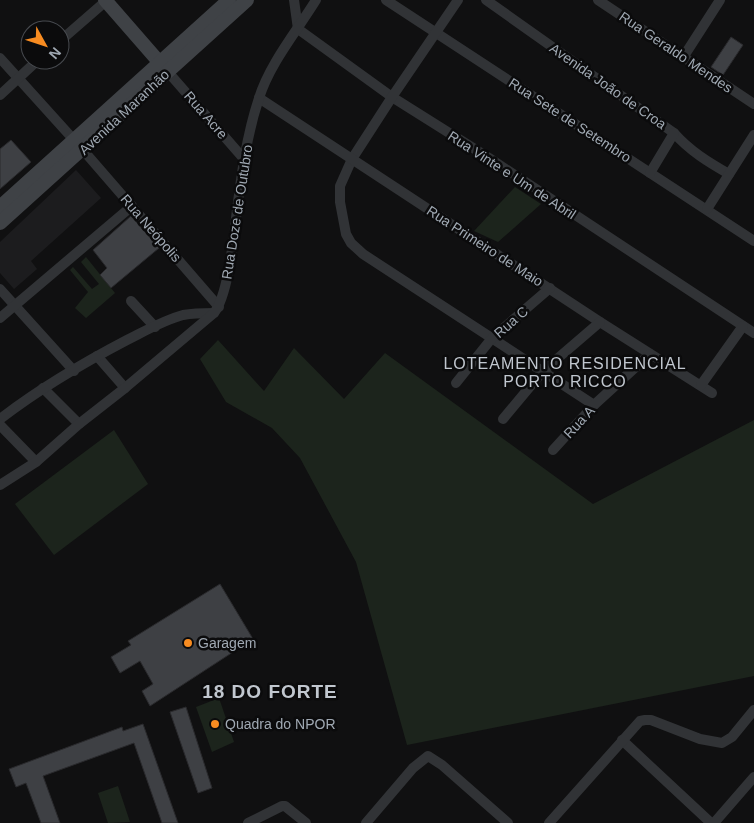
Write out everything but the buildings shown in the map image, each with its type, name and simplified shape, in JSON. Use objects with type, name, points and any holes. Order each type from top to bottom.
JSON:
[{"type":"main road","name":"Rua Acre","points":[[106,0],[164,67]]},
{"type":"main road","name":"Avenida Maranhão","points":[[164,67],[229,0]]},
{"type":"main road","name":"Avenida Maranhão","points":[[0,223],[78,145],[164,67],[248,0]]},
{"type":"main road","name":"Avenida Maranhão","points":[[0,207],[78,145]]},
{"type":"street","points":[[70,32],[106,0]]},
{"type":"street","points":[[294,0],[298,29]]},
{"type":"street","name":"Rua Doze de Outubro","points":[[216,310],[230,265],[244,159],[259,98],[278,59],[316,0]]},
{"type":"street","name":"Rua Sete de Setembro","points":[[386,0],[754,241]]},
{"type":"street","points":[[458,0],[352,159],[340,186],[340,202],[346,234],[355,247],[400,280],[594,405]]},
{"type":"street","name":"Avenida João de Croa","points":[[486,0],[674,133],[696,154],[728,174]]},
{"type":"street","name":"Rua Geraldo Mendes","points":[[598,0],[754,104]]},
{"type":"street","points":[[684,56],[720,0]]},
{"type":"street","name":"Rua Vinte e Um de Abril","points":[[298,29],[392,97],[489,158],[754,333]]},
{"type":"street","name":"Rua Neópolis","points":[[0,58],[132,206],[216,310]]},
{"type":"street","name":"Rua Acre","points":[[164,67],[244,159]]},
{"type":"street","points":[[0,95],[27,70]]},
{"type":"street","name":"Rua Primeiro de Maio","points":[[259,98],[600,322],[712,393]]},
{"type":"street","points":[[650,173],[674,133]]},
{"type":"street","points":[[707,209],[754,135]]},
{"type":"street","points":[[0,318],[132,206]]},
{"type":"street","name":"Rua C","points":[[456,383],[492,338],[550,288]]},
{"type":"street","points":[[0,289],[74,371]]},
{"type":"street","points":[[131,301],[155,326]]},
{"type":"street","points":[[0,419],[44,388],[97,356],[155,326],[182,316],[216,310]]},
{"type":"street","points":[[0,485],[36,462],[216,310]]},
{"type":"street","points":[[503,419],[543,371],[600,322]]},
{"type":"street","points":[[702,385],[743,326]]},
{"type":"street","name":"Rua A","points":[[553,450],[594,405],[650,354]]},
{"type":"street","points":[[97,356],[125,388]]},
{"type":"street","points":[[44,388],[79,424]]},
{"type":"street","points":[[0,425],[36,462]]},
{"type":"street","points":[[549,823],[640,721],[645,720],[716,743],[726,742],[732,738],[754,710]]},
{"type":"street","points":[[622,740],[712,823],[754,777]]},
{"type":"street","points":[[366,823],[416,765],[428,756],[442,765],[508,823]]},
{"type":"street","points":[[248,823],[276,808],[285,806],[306,823]]},
{"type":"shaded area","points":[[76,170],[101,198],[31,261],[37,269],[14,289],[0,273],[0,242]]},
{"type":"shaded area","points":[[515,187],[541,204],[498,242],[474,231]]},
{"type":"shaded area","points":[[86,257],[115,293],[86,318],[75,308],[88,292],[70,270],[73,267],[92,289],[99,284],[81,262]]},
{"type":"shaded area","points":[[218,340],[264,391],[294,348],[344,399],[385,353],[593,504],[754,420],[754,676],[407,745],[356,562],[300,458],[272,428],[226,402],[200,359]]},
{"type":"shaded area","points":[[114,430],[148,484],[54,555],[15,504]]},
{"type":"shaded area","name":"Quadra do NPOR","points":[[219,698],[234,742],[212,752],[196,707]]},
{"type":"shaded area","points":[[118,786],[130,822],[108,823],[98,793]]},
{"type":"place","name":"Garagem","points":[[188,643]]},
{"type":"place","name":"Quadra do NPOR","points":[[215,724]]},
{"type":"district","name":"LOTEAMENTO RESIDENCIAL PORTO RICCO","points":[[565,372]]},
{"type":"district","name":"18 DO FORTE","points":[[270,691]]}]
